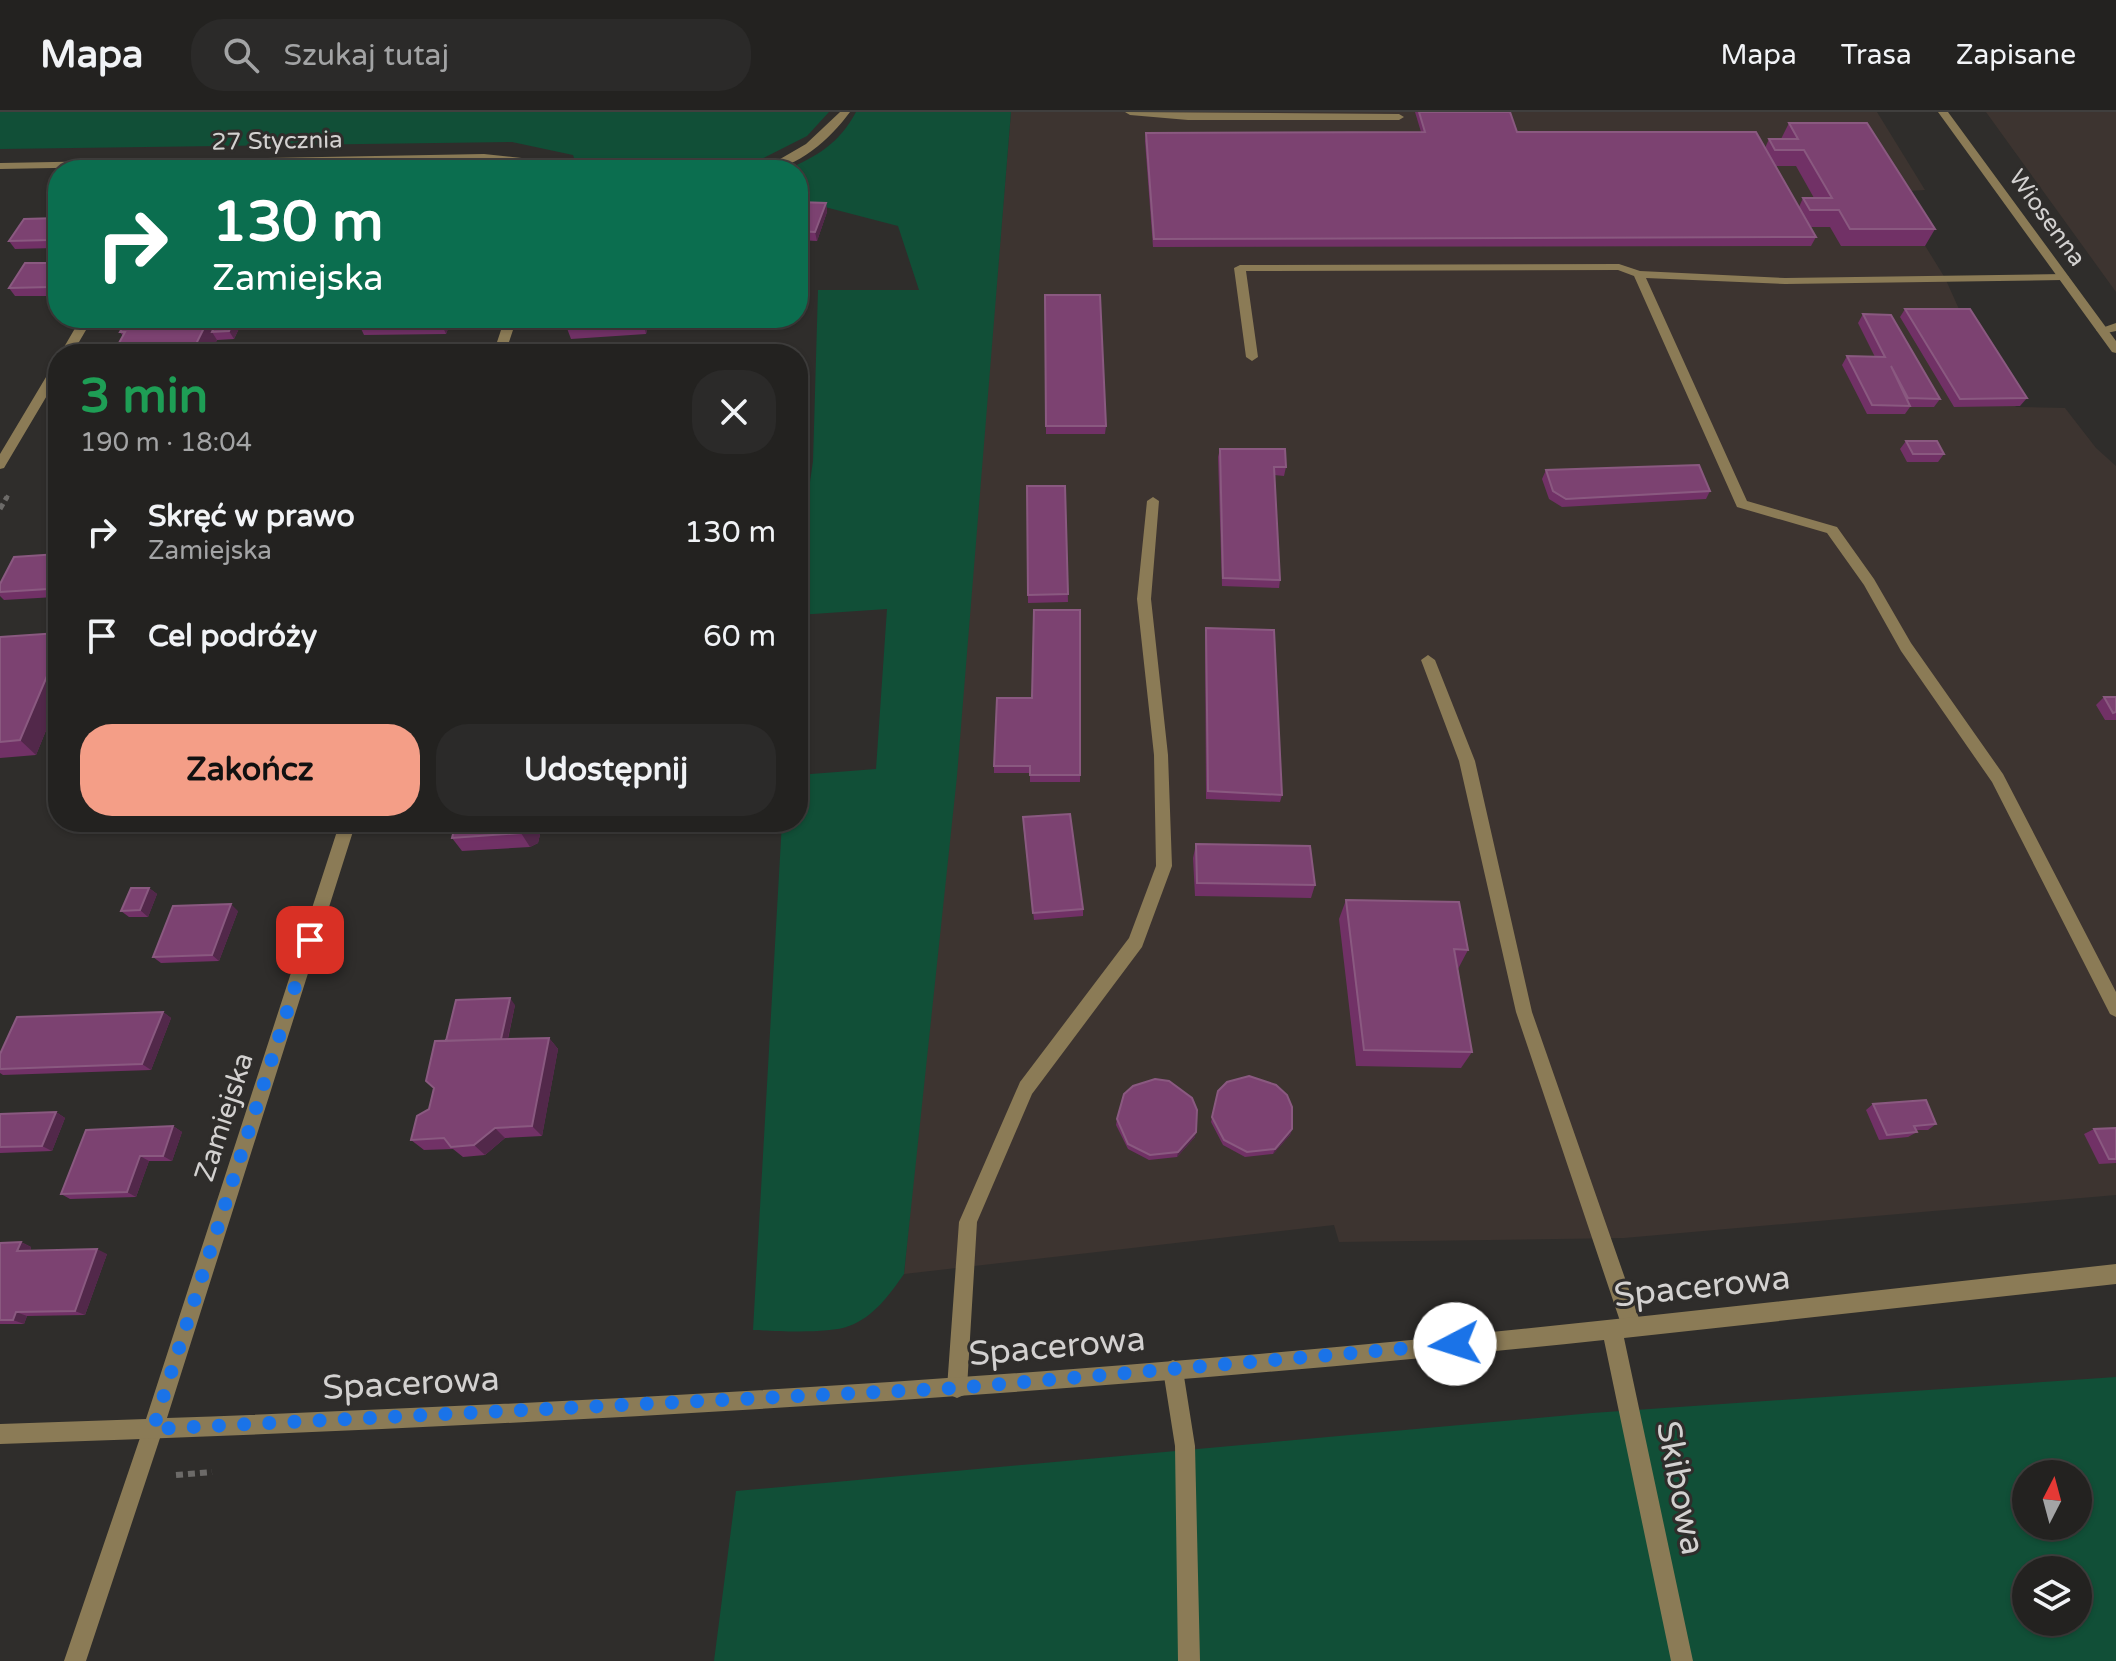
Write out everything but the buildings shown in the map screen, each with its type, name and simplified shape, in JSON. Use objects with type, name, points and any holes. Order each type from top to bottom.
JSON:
[{"type":"street","points":[[791,160],[814,144],[845,112]]},
{"type":"street","points":[[1130,112],[1188,117],[1399,117]]},
{"type":"street","name":"Wiosenna","points":[[1943,112],[2116,349]]},
{"type":"street","name":"27 Stycznia","points":[[382,160],[484,157],[512,160]]},
{"type":"street","name":"27 Stycznia","points":[[0,166],[48,166]]},
{"type":"street","points":[[1252,357],[1240,268],[1619,267],[1639,274],[1785,281],[2063,277]]},
{"type":"street","points":[[1639,274],[1742,504],[1832,530],[1869,582],[1906,647],[1998,778],[2116,1009]]},
{"type":"street","points":[[2102,330],[2116,327]]},
{"type":"street","points":[[0,465],[48,384]]},
{"type":"street","points":[[957,1388],[968,1222],[1026,1088],[1136,942],[1164,866],[1161,755],[1144,599],[1153,501]]},
{"type":"street","name":"Skibowa","points":[[1428,660],[1467,761],[1524,1012],[1622,1328],[1682,1661]]},
{"type":"street","name":"Zamiejska","points":[[75,1661],[345,832]]},
{"type":"street","name":"Spacerowa","points":[[0,1434],[957,1388],[1622,1328],[2116,1274]]},
{"type":"street","points":[[1173,1370],[1185,1446],[1189,1661]]},
{"type":"shaded area","points":[[1011,112],[1877,112],[1925,190],[1892,192],[1945,278],[1963,318],[2016,407],[2065,408],[2096,448],[2116,466],[2116,1195],[1624,1238],[1339,1242],[1334,1225],[904,1274],[981,467]]},
{"type":"shaded area","points":[[1986,112],[2116,112],[2116,292]]},
{"type":"green space","points":[[0,112],[829,112],[807,136],[760,160],[575,160],[573,155],[512,142],[0,149]]},
{"type":"green space","points":[[856,112],[1011,112],[957,776],[904,1274],[874,1311],[849,1326],[816,1331],[753,1330],[781,832],[808,832],[808,774],[876,769],[887,609],[808,614],[808,496],[813,461],[818,290],[919,290],[898,226],[808,203],[808,160],[835,141]]},
{"type":"green space","points":[[2116,1377],[2116,1661],[714,1661],[736,1491],[1592,1413]]},
{"type":"route","points":[[310,940],[153,1429],[957,1388],[1455,1344]]}]
